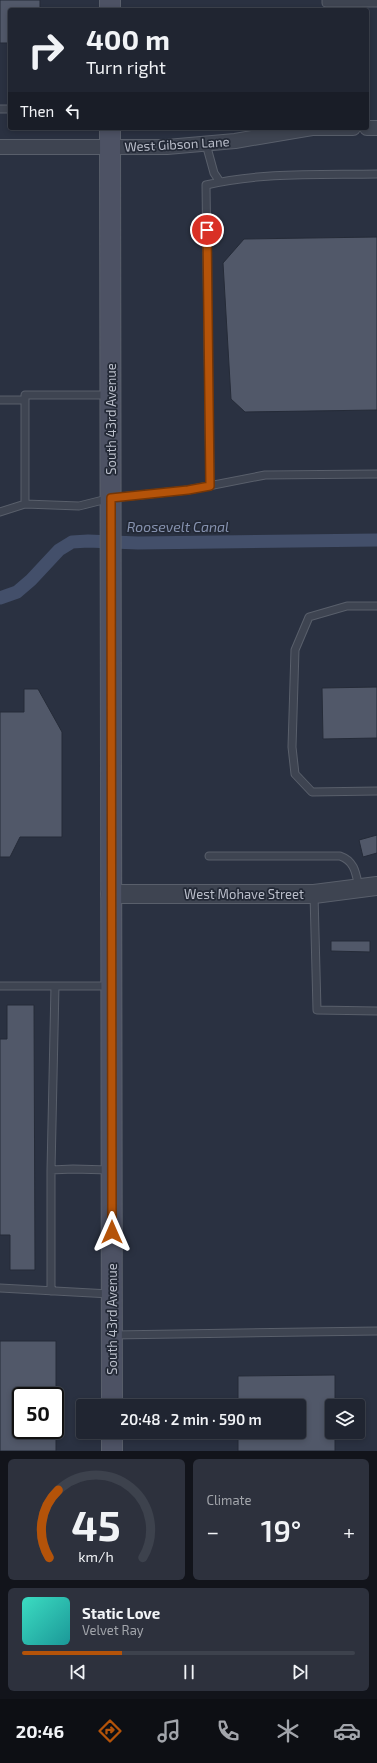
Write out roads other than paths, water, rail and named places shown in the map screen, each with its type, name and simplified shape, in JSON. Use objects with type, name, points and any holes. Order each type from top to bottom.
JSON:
[{"type":"main road","name":"South 43rd Avenue","points":[[110,137],[112,1399]]},
{"type":"main road","points":[[112,1439],[112,1451]]},
{"type":"street","name":"West Gibson Lane","points":[[0,147],[110,137],[167,147],[235,141],[300,130]]},
{"type":"street","name":"West Mohave Street","points":[[110,894],[314,894],[377,886]]},
{"type":"lane","points":[[326,0],[326,3],[340,6],[377,3]]},
{"type":"lane","points":[[206,144],[214,173],[220,182]]},
{"type":"lane","points":[[210,486],[206,185],[220,182],[283,176],[377,174]]},
{"type":"lane","points":[[26,504],[26,395],[110,395]]},
{"type":"lane","points":[[0,400],[26,400]]},
{"type":"lane","points":[[0,512],[26,504],[79,506],[111,498],[188,490],[265,475],[377,474]]},
{"type":"lane","points":[[377,606],[347,606],[309,617],[295,650],[292,747],[295,774],[312,792],[377,791]]},
{"type":"lane","points":[[209,856],[340,856],[348,859],[353,864],[359,888]]},
{"type":"lane","points":[[314,894],[317,1010],[377,1011]]},
{"type":"lane","points":[[0,986],[111,986]]},
{"type":"lane","points":[[51,1291],[51,1170],[55,986]]},
{"type":"lane","points":[[51,1170],[112,1170]]},
{"type":"lane","points":[[0,1288],[112,1294]]},
{"type":"lane","points":[[112,1335],[377,1331]]},
{"type":"waterway","name":"Roosevelt Canal","points":[[0,598],[17,592],[31,580],[59,550],[72,542],[88,541],[138,543],[377,540]]}]
